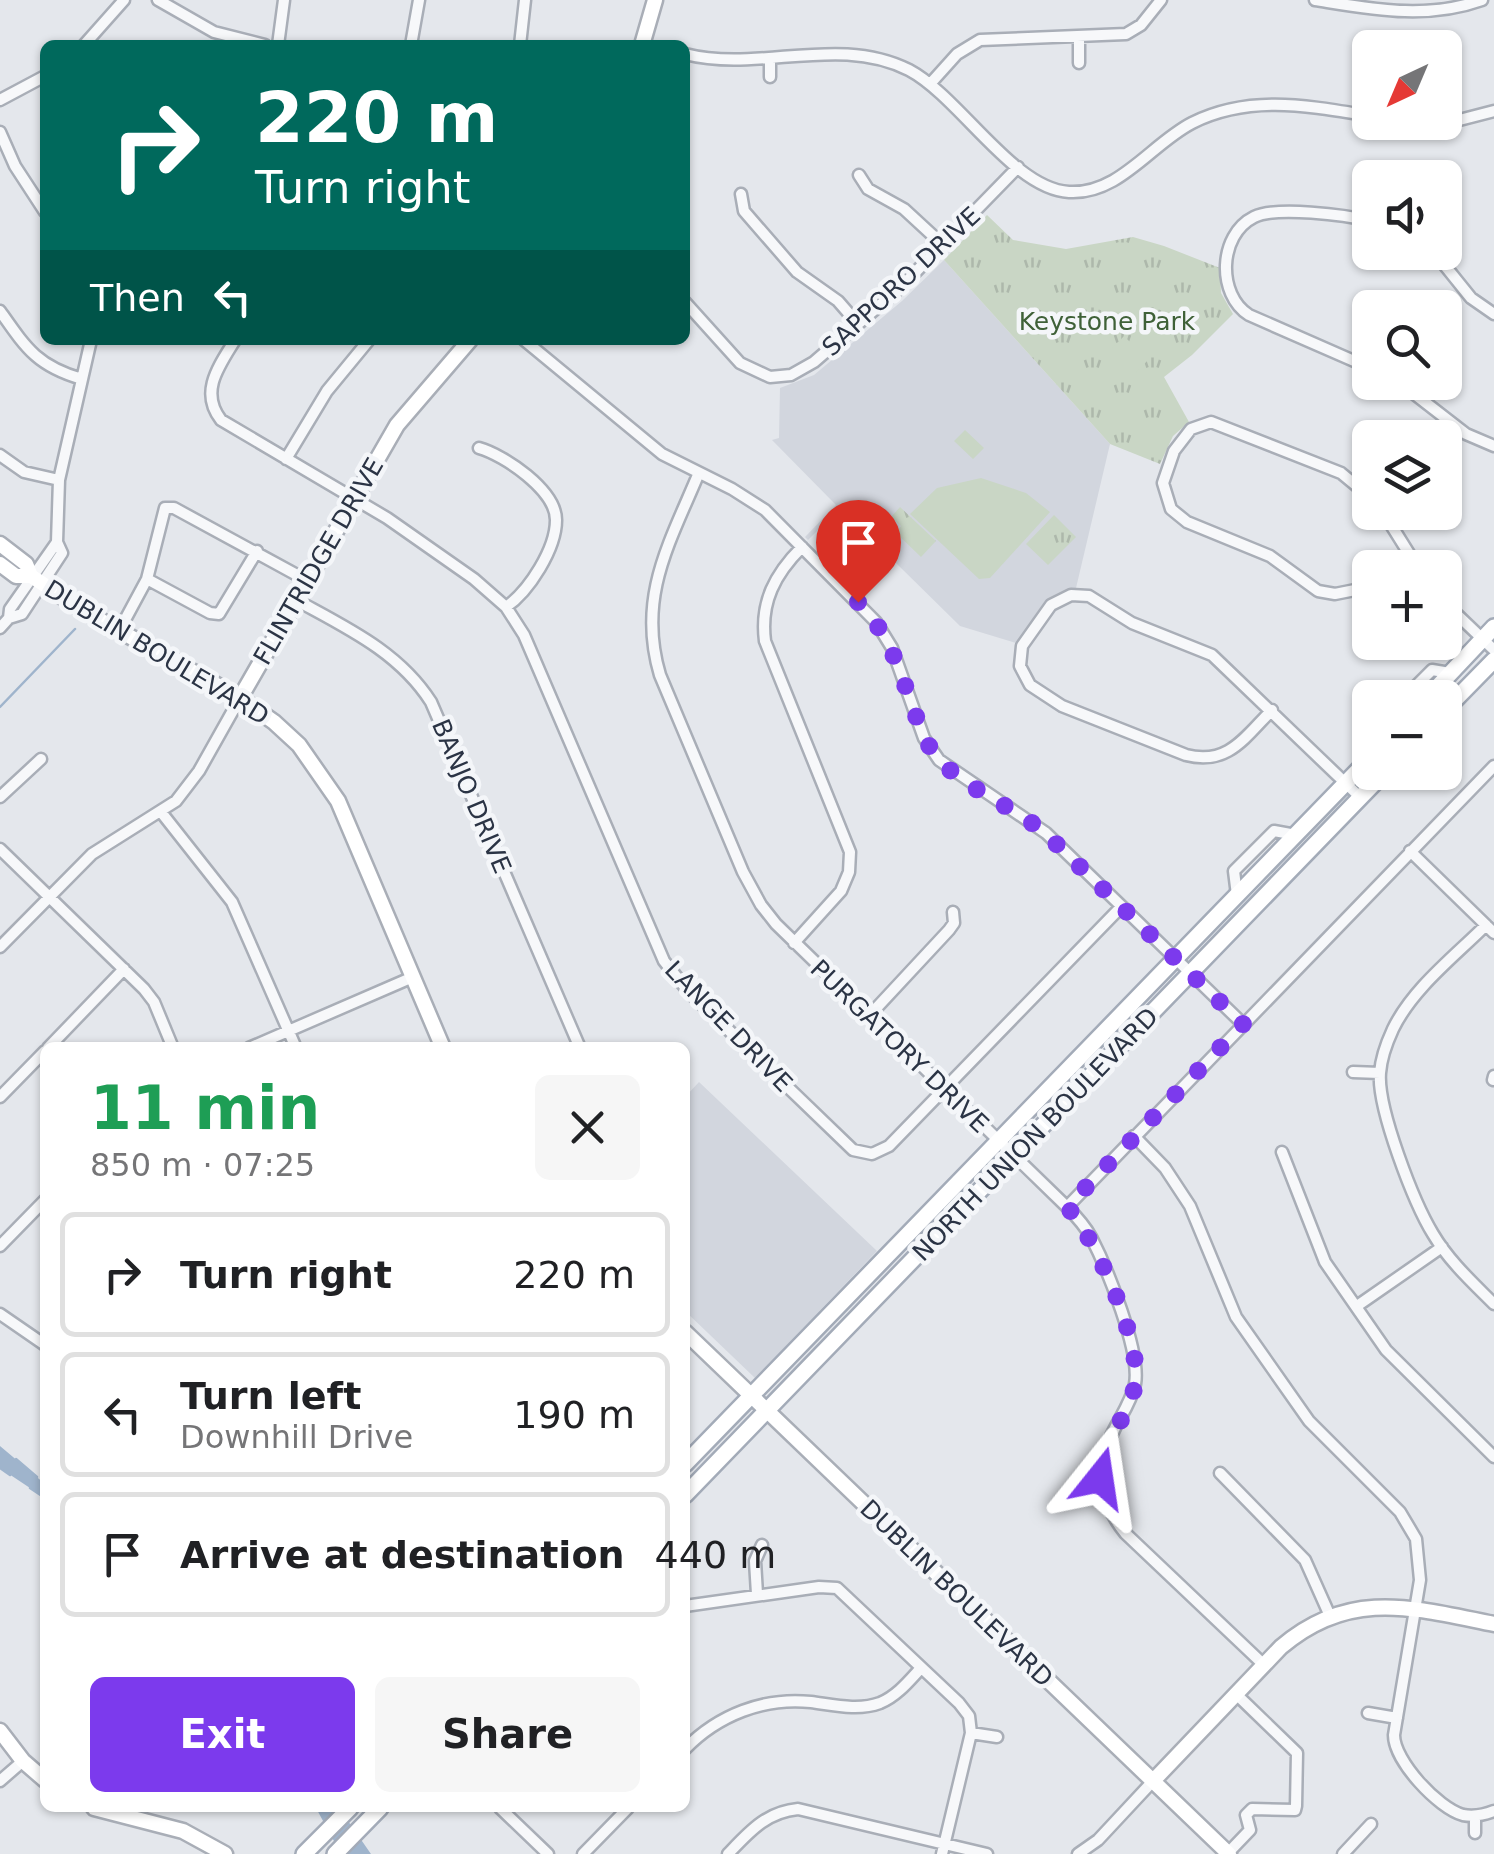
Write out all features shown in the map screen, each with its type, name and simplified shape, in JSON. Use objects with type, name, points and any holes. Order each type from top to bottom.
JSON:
[{"type":"main road","points":[[647,40],[655,0]]},
{"type":"main road","name":"FLINTRIDGE DRIVE","points":[[240,698],[397,426],[466,345]]},
{"type":"main road","name":"DUBLIN BOULEVARD","points":[[0,544],[26,564],[37,581]]},
{"type":"main road","name":"DUBLIN BOULEVARD","points":[[0,564],[16,576],[37,581],[240,698],[287,733],[329,786],[348,821],[440,1042]]},
{"type":"main road","points":[[1444,680],[1490,639]]},
{"type":"main road","points":[[1462,693],[1494,660]]},
{"type":"main road","name":"NORTH UNION BOULEVARD","points":[[690,1459],[1352,777]]},
{"type":"main road","name":"NORTH UNION BOULEVARD","points":[[690,1490],[1368,790]]},
{"type":"main road","name":"DUBLIN BOULEVARD","points":[[690,1337],[1228,1853]]},
{"type":"main road","points":[[1153,1781],[1263,1664],[1292,1638],[1330,1616],[1371,1606],[1415,1608],[1494,1624]]},
{"type":"main road","points":[[0,1732],[40,1776]]},
{"type":"main road","points":[[109,1812],[182,1831],[224,1854]]},
{"type":"main road","points":[[304,1854],[346,1812]]},
{"type":"main road","points":[[335,1854],[376,1812]]},
{"type":"street","points":[[88,40],[124,0]]},
{"type":"street","points":[[158,0],[214,32],[246,40]]},
{"type":"street","points":[[279,40],[284,0]]},
{"type":"street","points":[[411,40],[419,0]]},
{"type":"street","points":[[519,40],[526,0]]},
{"type":"street","points":[[930,84],[957,54],[980,40],[1116,36],[1134,30],[1161,0]]},
{"type":"street","points":[[1315,0],[1417,12],[1482,0]]},
{"type":"street","points":[[1079,37],[1079,64]]},
{"type":"street","points":[[690,55],[718,60],[863,56],[904,68],[930,84],[1018,167],[1044,186],[1082,192],[1104,186],[1180,130],[1226,110],[1287,104],[1352,113]]},
{"type":"street","points":[[770,58],[770,76]]},
{"type":"street","points":[[0,100],[40,79]]},
{"type":"street","points":[[1462,119],[1494,111]]},
{"type":"street","points":[[0,132],[15,166],[40,204]]},
{"type":"street","name":"SAPPORO DRIVE","points":[[690,308],[740,364],[770,377],[791,376],[858,324],[943,246],[1018,167]]},
{"type":"street","points":[[859,174],[868,190],[904,209],[943,246]]},
{"type":"street","points":[[741,194],[744,211],[796,272],[838,301],[858,324]]},
{"type":"street","points":[[1352,219],[1264,214],[1244,223],[1238,231],[1227,265],[1228,292],[1239,309],[1352,360]]},
{"type":"street","points":[[1448,270],[1471,298],[1494,314]]},
{"type":"street","points":[[0,311],[34,357],[59,372],[82,379]]},
{"type":"street","points":[[0,628],[9,618],[10,608],[37,581],[57,542],[59,480],[90,345]]},
{"type":"street","name":"LANGE DRIVE","points":[[232,345],[212,382],[215,413],[232,428],[387,518],[460,568],[506,607],[524,635],[654,942],[678,980],[853,1150],[872,1154],[889,1146],[1121,907]]},
{"type":"street","points":[[286,459],[327,391],[364,345]]},
{"type":"street","points":[[530,345],[662,454],[757,504],[868,612],[881,630],[892,648],[924,738],[940,760],[958,776],[1036,825],[1243,1024]]},
{"type":"street","points":[[1422,400],[1466,434],[1494,446]]},
{"type":"street","points":[[1352,482],[1341,473],[1211,422],[1183,436],[1163,483],[1166,501],[1178,516],[1270,556],[1318,590],[1335,594],[1352,591]]},
{"type":"street","points":[[478,448],[498,454],[543,491],[556,520],[535,580],[506,607]]},
{"type":"street","points":[[0,455],[24,472],[59,480]]},
{"type":"street","name":"PURGATORY DRIVE","points":[[698,475],[658,573],[650,614],[652,644],[660,675],[743,872],[760,905],[794,943],[1067,1207],[1091,1237],[1136,1358],[1131,1399],[1108,1440],[1101,1464],[1108,1508],[1126,1533],[1263,1664]]},
{"type":"street","points":[[119,631],[147,579],[166,508],[174,508],[308,580]]},
{"type":"street","points":[[794,943],[840,891],[850,862],[841,824],[765,641],[766,600],[785,566],[802,547]]},
{"type":"street","points":[[147,579],[216,614],[224,610],[256,551]]},
{"type":"street","points":[[1272,710],[1225,754],[1207,759],[1186,756],[1049,699],[1024,675],[1020,666],[1022,646],[1051,605],[1071,595],[1089,596],[1132,622],[1212,655],[1272,710],[1361,798]]},
{"type":"street","name":"BANJO DRIVE","points":[[296,600],[388,654],[411,674],[432,702],[577,1042]]},
{"type":"street","points":[[1462,617],[1490,639]]},
{"type":"street","points":[[1422,680],[1432,670],[1450,674]]},
{"type":"street","name":"FLINTRIDGE DRIVE","points":[[0,947],[102,846],[161,812],[190,784],[240,698]]},
{"type":"street","points":[[0,798],[41,758]]},
{"type":"street","points":[[1067,1207],[1410,852],[1492,773]]},
{"type":"street","points":[[161,812],[232,902],[293,1042]]},
{"type":"street","points":[[0,849],[154,1002],[171,1042]]},
{"type":"street","points":[[1410,852],[1490,929],[1406,1008],[1387,1044],[1380,1073],[1387,1117],[1428,1224],[1442,1247],[1494,1304]]},
{"type":"street","points":[[1092,879],[1104,867]]},
{"type":"street","points":[[869,1016],[949,930],[954,912]]},
{"type":"street","points":[[53,1042],[124,969]]},
{"type":"street","points":[[265,1042],[412,976]]},
{"type":"street","points":[[0,1097],[40,1055]]},
{"type":"street","points":[[1353,1072],[1380,1073]]},
{"type":"street","points":[[1134,1136],[1183,1194],[1236,1317],[1301,1410],[1410,1524],[1421,1566],[1394,1743],[1399,1760],[1444,1805],[1464,1815],[1494,1811]]},
{"type":"street","points":[[1282,1152],[1325,1262],[1391,1355],[1494,1456]]},
{"type":"street","points":[[0,1246],[40,1205]]},
{"type":"street","points":[[1356,1306],[1442,1247]]},
{"type":"street","points":[[0,1314],[40,1342]]},
{"type":"street","points":[[1220,1473],[1305,1560],[1330,1616]]},
{"type":"street","points":[[757,1594],[755,1561],[762,1545]]},
{"type":"street","points":[[690,1605],[757,1594],[837,1588],[965,1709],[971,1733],[943,1849]]},
{"type":"street","points":[[690,1745],[720,1721],[758,1706],[798,1701],[858,1707],[879,1703],[922,1668]]},
{"type":"street","points":[[1228,1853],[1250,1830],[1246,1815],[1252,1809],[1295,1810],[1296,1806],[1297,1754],[1236,1694]]},
{"type":"street","points":[[1368,1713],[1397,1718]]},
{"type":"street","points":[[971,1733],[996,1736]]},
{"type":"street","points":[[0,1781],[23,1761]]},
{"type":"street","points":[[1078,1854],[1098,1840],[1153,1781]]},
{"type":"street","points":[[728,1854],[760,1822],[798,1809],[943,1849],[987,1854]]},
{"type":"street","points":[[504,1812],[548,1854]]},
{"type":"street","points":[[583,1854],[624,1812]]},
{"type":"street","points":[[1475,1816],[1475,1833]]},
{"type":"street","points":[[1343,1854],[1371,1824]]},
{"type":"shaded area","points":[[944,260],[1110,444],[1076,588],[1045,601],[1016,643],[960,626],[840,508],[808,540],[805,537],[836,505],[772,440],[779,438],[780,388],[814,375]]},
{"type":"shaded area","points":[[699,1082],[877,1251],[755,1378],[690,1316],[690,1092]]},
{"type":"green space","name":"Keystone Park","points":[[987,215],[1013,240],[1066,249],[1133,237],[1220,268],[1221,293],[1233,314],[1164,377],[1189,422],[1173,436],[1160,464],[1110,444],[944,260]]},
{"type":"green space","points":[[1124,336],[1148,360],[1134,375],[1110,351]]},
{"type":"green space","points":[[965,430],[984,448],[973,459],[954,441]]},
{"type":"green space","points":[[981,478],[1026,493],[1050,512],[990,578],[979,579],[910,514],[937,488]]},
{"type":"green space","points":[[900,507],[936,541],[921,557],[896,533],[901,526],[891,517]]},
{"type":"green space","points":[[1054,515],[1076,537],[1048,565],[1026,544]]},
{"type":"water","points":[[0,1446],[40,1480],[40,1495],[0,1468]]},
{"type":"water","points":[[318,1812],[342,1812],[371,1854],[341,1854]]},
{"type":"waterway","points":[[0,707],[75,629]]},
{"type":"waterway","points":[[16,1459],[37,1477]]},
{"type":"waterway","points":[[0,1468],[10,1475]]},
{"type":"waterway","points":[[30,1488],[40,1495]]},
{"type":"route","points":[[858,602],[892,648],[924,738],[948,769],[1046,834],[1243,1024],[1067,1207],[1091,1237],[1136,1358],[1135,1386],[1108,1440],[1100,1478]]}]
